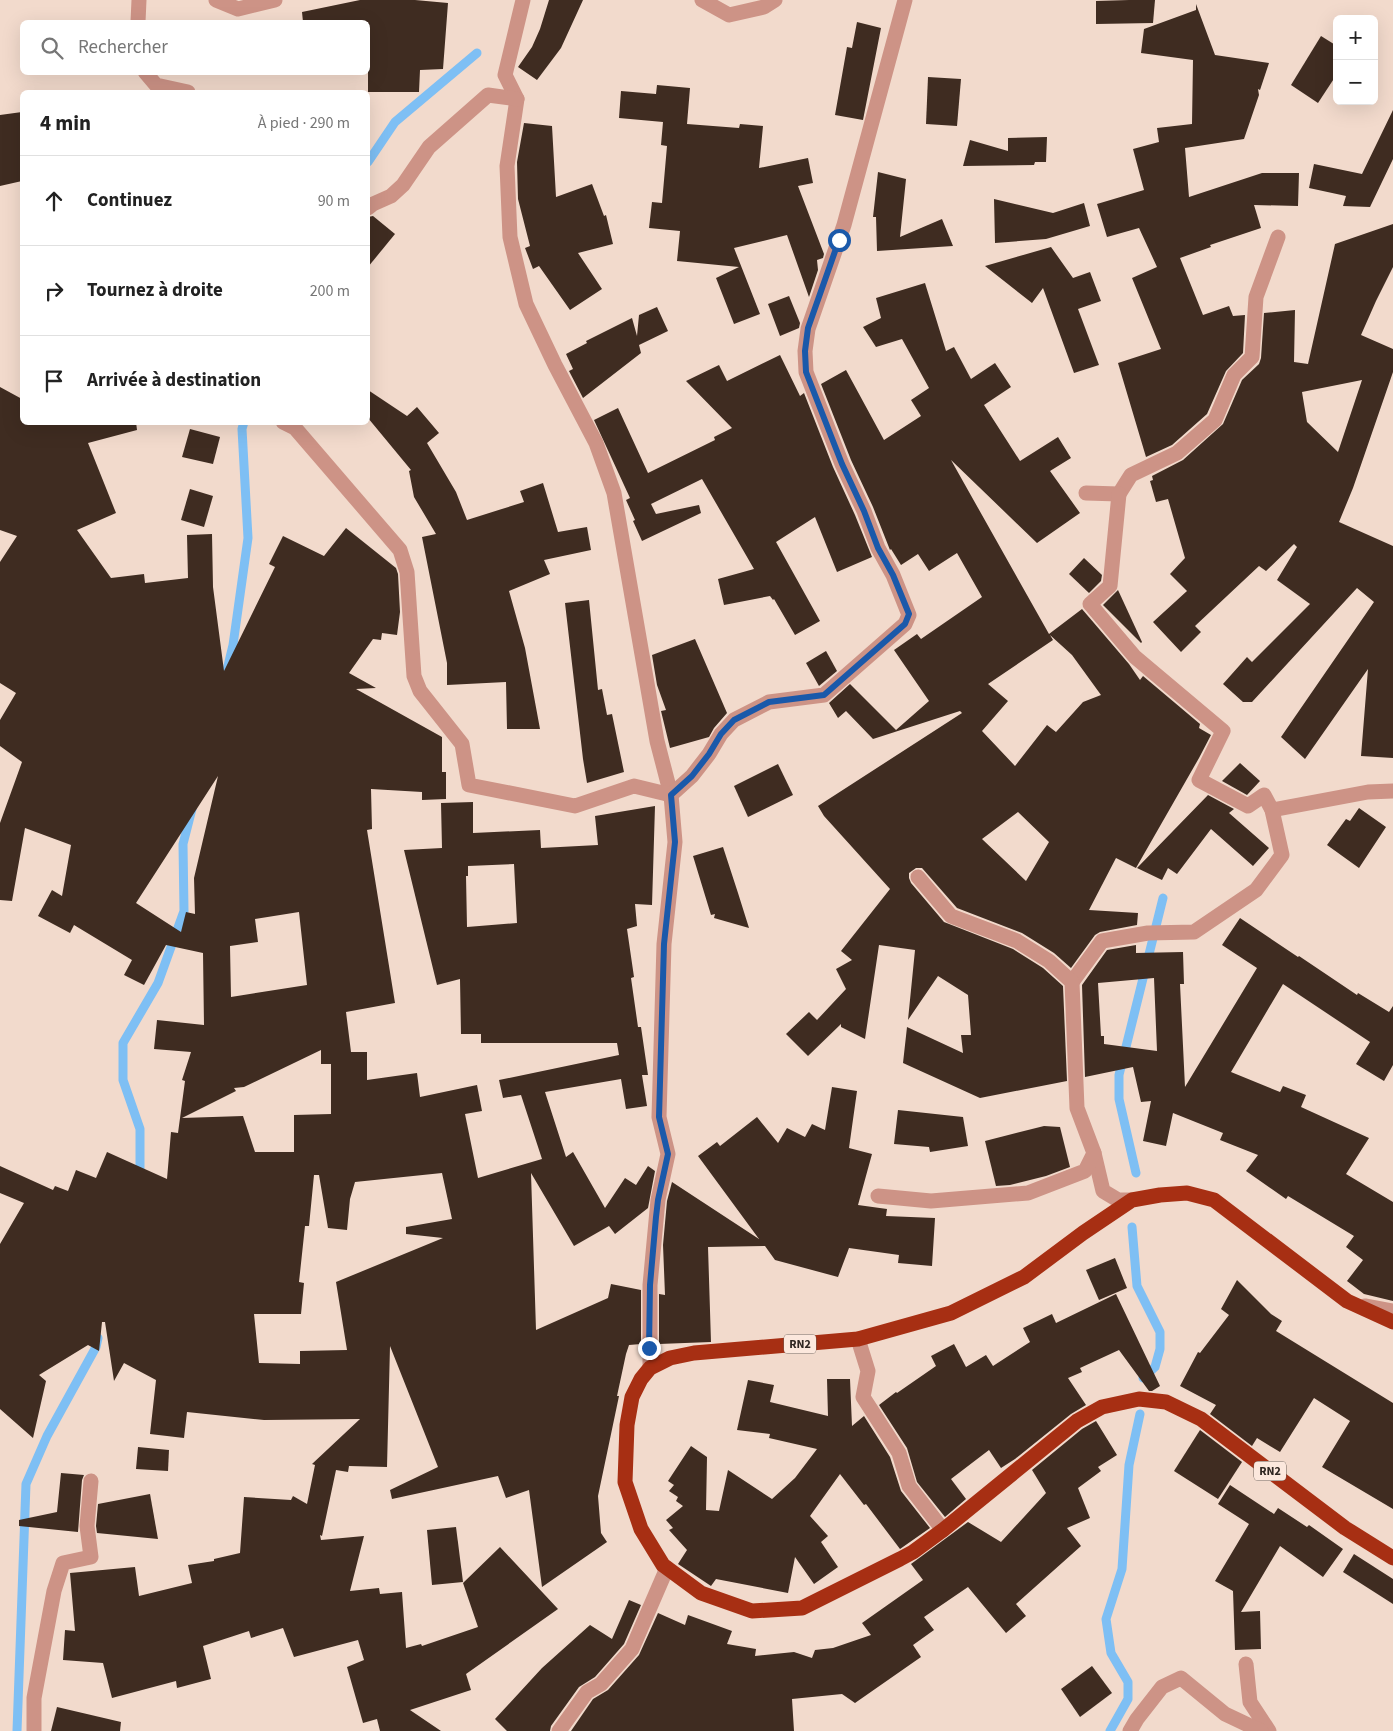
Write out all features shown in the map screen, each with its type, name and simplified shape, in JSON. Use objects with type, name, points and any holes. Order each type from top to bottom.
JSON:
[{"type":"highway","name":"RN2","points":[[1393,1322],[1347,1301],[1214,1200],[1187,1193],[1132,1200],[1024,1277],[951,1314],[858,1339],[694,1353],[670,1358],[650,1368],[641,1379],[632,1396],[628,1425],[625,1482],[641,1529],[663,1565],[701,1593],[752,1611],[802,1608],[913,1552],[943,1530],[1077,1421],[1102,1407],[1139,1399],[1166,1402],[1201,1419],[1345,1528],[1393,1558]]},
{"type":"street","points":[[138,20],[139,0]]},
{"type":"street","points":[[216,0],[238,8],[275,0]]},
{"type":"street","points":[[515,0],[522,0],[505,74],[517,99],[508,166],[510,237],[526,304],[554,365],[596,443],[614,493],[657,741],[671,795],[675,842],[664,944],[659,1117],[668,1154],[658,1200],[650,1285],[650,1368]]},
{"type":"street","points":[[702,0],[728,15],[764,7],[774,0]]},
{"type":"street","points":[[671,795],[692,776],[721,734],[734,720],[769,702],[824,695],[905,624],[909,614],[893,575],[878,548],[824,418],[806,372],[805,351],[808,328],[844,225],[905,0]]},
{"type":"street","points":[[147,75],[156,86],[177,90]]},
{"type":"street","points":[[370,206],[391,196],[403,185],[429,147],[488,95],[517,99]]},
{"type":"street","points":[[1132,1200],[1118,1200],[1103,1191],[1094,1154],[1077,1108],[1072,982],[1102,941],[1148,934],[1194,932],[1256,890],[1282,855],[1272,810],[1264,795],[1248,806],[1199,780],[1223,731],[1135,657],[1090,604],[1110,586],[1119,494],[1131,475],[1177,454],[1215,420],[1234,375],[1252,357],[1256,297],[1278,237]]},
{"type":"street","points":[[288,425],[295,428],[400,550],[407,572],[414,676],[420,691],[462,744],[469,785],[575,806],[634,786],[671,795]]},
{"type":"street","points":[[1086,493],[1119,494]]},
{"type":"street","points":[[1272,810],[1368,792],[1393,791]]},
{"type":"street","points":[[918,877],[951,916],[1017,941],[1049,961],[1072,982]]},
{"type":"street","points":[[878,1196],[931,1200],[1028,1193],[1085,1171],[1094,1154]]},
{"type":"street","points":[[1347,1301],[1393,1311]]},
{"type":"street","points":[[858,1339],[868,1371],[864,1397],[899,1453],[909,1486],[943,1530]]},
{"type":"street","points":[[34,1731],[34,1698],[54,1591],[62,1563],[91,1557],[87,1526],[91,1481]]},
{"type":"street","points":[[559,1731],[586,1692],[602,1684],[632,1649],[668,1568]]},
{"type":"street","points":[[1246,1664],[1250,1702],[1269,1731]]},
{"type":"street","points":[[1130,1731],[1162,1687],[1181,1678],[1225,1714],[1261,1731]]},
{"type":"building","points":[[360,0],[415,0],[448,3],[443,69],[420,70],[419,92],[370,92],[368,90],[368,75],[370,75],[370,20],[303,20],[302,12]]},
{"type":"building","points":[[549,0],[583,0],[561,48],[537,80],[518,67],[532,47]]},
{"type":"building","points":[[1155,0],[1153,23],[1096,24],[1096,1]]},
{"type":"building","points":[[1196,4],[1215,55],[1269,63],[1260,90],[1258,89],[1259,95],[1244,139],[1185,148],[1189,197],[1262,173],[1299,173],[1298,206],[1254,205],[1261,228],[1210,245],[1211,247],[1180,258],[1203,315],[1229,306],[1233,316],[1245,315],[1243,353],[1226,371],[1207,414],[1172,445],[1146,457],[1118,363],[1161,349],[1132,278],[1157,267],[1139,228],[1107,237],[1097,204],[1144,190],[1133,149],[1159,142],[1157,128],[1192,124],[1193,60],[1141,53],[1144,29],[1196,10]]},
{"type":"building","points":[[857,22],[881,28],[863,120],[835,115],[847,47],[852,48]]},
{"type":"building","points":[[1321,36],[1333,44],[1333,80],[1318,103],[1291,85]]},
{"type":"building","points":[[928,77],[961,79],[957,126],[926,124]]},
{"type":"building","points":[[657,85],[690,88],[687,124],[739,128],[740,124],[763,126],[759,168],[808,158],[813,183],[798,186],[824,254],[823,258],[817,260],[818,270],[809,297],[787,235],[734,248],[760,314],[734,324],[716,278],[739,267],[677,261],[680,231],[649,228],[652,202],[662,203],[667,146],[661,145],[663,122],[619,118],[621,91],[656,94]]},
{"type":"building","points":[[1393,110],[1393,159],[1370,207],[1343,206],[1346,196],[1309,188],[1314,164],[1362,174]]},
{"type":"building","points":[[20,112],[20,181],[0,186],[0,115]]},
{"type":"building","points":[[524,123],[552,126],[556,197],[592,184],[604,216],[606,215],[613,244],[578,253],[602,289],[570,310],[539,266],[533,269],[525,248],[530,246],[518,199],[517,162]]},
{"type":"building","points":[[1047,137],[1046,162],[1035,162],[1034,165],[963,166],[970,140],[1008,151],[1008,138]]},
{"type":"building","points":[[878,172],[906,179],[900,237],[942,219],[953,246],[877,251],[876,217],[873,217]]},
{"type":"building","points":[[994,199],[1053,213],[1084,203],[1090,226],[1046,239],[995,243]]},
{"type":"building","points":[[373,216],[395,234],[370,265],[370,217]]},
{"type":"building","points":[[1393,224],[1393,267],[1361,335],[1393,349],[1393,372],[1353,488],[1339,522],[1393,546],[1393,758],[1361,756],[1368,669],[1305,759],[1281,737],[1374,602],[1357,588],[1252,702],[1243,702],[1223,684],[1247,657],[1252,662],[1310,604],[1277,580],[1297,547],[1294,544],[1266,571],[1259,566],[1195,626],[1201,632],[1181,652],[1153,622],[1187,591],[1170,574],[1185,558],[1168,499],[1156,502],[1150,481],[1153,480],[1152,476],[1183,460],[1223,424],[1242,380],[1259,364],[1264,313],[1295,310],[1294,362],[1308,364],[1335,244]],"holes":[[[1362,380],[1338,452],[1307,422],[1302,392]]]},
{"type":"building","points":[[1051,247],[1073,278],[1090,272],[1101,301],[1078,309],[1099,365],[1074,373],[1043,288],[1032,303],[985,266]]},
{"type":"building","points":[[925,283],[946,351],[954,347],[971,379],[995,363],[1011,387],[984,405],[1020,461],[1058,437],[1071,458],[1050,471],[1080,513],[1037,543],[951,460],[1049,634],[1082,609],[1129,664],[1140,680],[1143,676],[1200,724],[1199,728],[1211,735],[1136,868],[1116,858],[1089,910],[1138,913],[1137,925],[1100,932],[1095,935],[1071,968],[1054,953],[1022,933],[957,908],[922,868],[916,868],[909,873],[911,883],[944,922],[1013,949],[1043,968],[1063,986],[1067,1081],[980,1098],[903,1063],[907,1027],[963,1053],[961,1035],[971,1035],[968,995],[938,976],[908,1020],[915,950],[879,945],[865,1039],[841,1027],[841,1024],[808,1056],[786,1034],[809,1012],[817,1020],[846,989],[836,969],[852,960],[841,951],[890,889],[824,816],[818,806],[962,713],[960,711],[873,739],[846,711],[838,718],[829,703],[850,684],[896,730],[929,701],[894,650],[917,634],[921,639],[982,597],[957,553],[929,571],[918,554],[901,565],[890,550],[821,384],[846,370],[884,440],[921,416],[911,400],[929,388],[902,339],[876,347],[863,327],[881,318],[876,298]],"holes":[[[1050,635],[1072,655],[1101,695],[1083,702],[1056,732],[1047,725],[1015,766],[982,731],[1008,701],[988,684],[1053,640]],[[1018,812],[1049,842],[1026,881],[982,839]]]},
{"type":"building","points":[[789,296],[800,323],[799,328],[780,336],[768,304]]},
{"type":"building","points":[[657,307],[668,331],[639,345],[641,353],[583,398],[569,371],[573,369],[566,354],[587,343],[586,341],[632,318],[637,336],[639,315]]},
{"type":"building","points":[[780,355],[800,396],[804,393],[833,467],[872,557],[837,572],[815,517],[776,542],[820,621],[795,635],[774,599],[770,596],[724,605],[718,579],[754,569],[702,479],[651,504],[656,514],[699,505],[701,513],[642,541],[626,500],[630,498],[594,420],[618,408],[648,473],[715,440],[714,437],[732,428],[686,381],[719,365],[727,381]]},
{"type":"building","points":[[0,387],[20,398],[20,425],[136,425],[137,430],[88,443],[116,513],[77,530],[111,578],[144,574],[145,583],[188,578],[187,535],[212,534],[213,587],[224,671],[275,567],[269,564],[283,536],[324,556],[346,528],[396,568],[400,612],[397,635],[382,633],[381,640],[373,639],[349,673],[376,688],[356,689],[442,737],[442,772],[446,772],[446,799],[422,800],[422,792],[371,789],[372,829],[367,830],[395,1003],[346,1012],[351,1052],[367,1052],[367,1080],[417,1073],[420,1097],[477,1085],[482,1111],[465,1114],[478,1178],[542,1159],[521,1095],[503,1098],[499,1080],[619,1055],[617,1043],[481,1043],[481,1034],[461,1034],[460,979],[437,985],[404,850],[442,848],[441,803],[473,802],[473,833],[540,830],[541,848],[598,845],[595,816],[655,806],[652,905],[635,904],[637,926],[627,929],[634,977],[631,978],[638,1027],[641,1027],[648,1075],[642,1075],[647,1106],[626,1109],[621,1079],[545,1092],[566,1157],[573,1152],[605,1208],[625,1178],[636,1185],[648,1166],[655,1171],[648,1208],[615,1234],[609,1226],[574,1246],[531,1173],[536,1330],[608,1298],[611,1284],[641,1290],[641,1344],[629,1345],[626,1354],[598,1496],[601,1533],[607,1542],[542,1587],[529,1490],[506,1498],[498,1476],[392,1499],[390,1490],[438,1467],[390,1346],[387,1467],[349,1466],[348,1472],[336,1470],[322,1536],[320,1535],[321,1540],[364,1536],[350,1591],[379,1588],[380,1594],[402,1592],[406,1648],[421,1644],[422,1646],[478,1627],[463,1583],[500,1547],[558,1609],[466,1674],[471,1690],[410,1710],[441,1731],[380,1731],[377,1719],[363,1723],[347,1667],[364,1660],[358,1640],[294,1657],[283,1628],[251,1638],[249,1631],[203,1646],[211,1679],[177,1688],[176,1681],[112,1698],[103,1663],[63,1660],[65,1630],[75,1631],[70,1573],[135,1567],[139,1596],[192,1583],[188,1565],[214,1561],[214,1559],[240,1553],[244,1497],[291,1500],[293,1496],[307,1504],[315,1465],[312,1464],[360,1419],[264,1420],[187,1412],[184,1438],[150,1434],[156,1380],[124,1363],[114,1381],[105,1322],[102,1322],[99,1351],[88,1345],[39,1375],[46,1381],[33,1438],[0,1409],[0,1244],[24,1203],[0,1193],[0,1166],[53,1190],[55,1186],[68,1191],[76,1170],[96,1178],[107,1152],[167,1179],[171,1132],[178,1133],[185,1081],[182,1080],[191,1052],[154,1049],[157,1020],[204,1025],[203,953],[166,945],[144,985],[124,975],[132,960],[74,925],[70,933],[38,916],[52,890],[62,896],[71,845],[25,828],[12,901],[0,900],[0,823],[22,762],[0,746],[0,720],[16,693],[0,683],[0,562],[17,536],[0,530]],"holes":[[[218,776],[194,878],[195,914],[186,912],[181,932],[136,903]],[[514,864],[517,923],[467,927],[466,876],[468,876],[468,866]],[[299,912],[307,985],[231,997],[230,946],[258,942],[255,919]],[[321,1050],[321,1064],[331,1064],[331,1114],[294,1115],[294,1152],[255,1152],[243,1116],[182,1118],[236,1091],[234,1088],[244,1087]],[[442,1173],[452,1219],[406,1227],[406,1234],[443,1238],[336,1282],[347,1350],[300,1351],[300,1364],[259,1363],[254,1314],[301,1314],[304,1283],[299,1282],[305,1226],[309,1226],[314,1175],[319,1175],[328,1228],[347,1230],[350,1199],[355,1182]]]},
{"type":"building","points":[[370,391],[407,416],[417,407],[439,433],[427,443],[456,492],[467,520],[524,502],[520,491],[543,483],[558,532],[587,527],[591,550],[544,560],[550,574],[509,591],[525,648],[540,729],[507,729],[506,682],[447,685],[447,663],[422,537],[436,534],[414,497],[409,471],[411,470],[370,420]]},
{"type":"building","points":[[190,429],[220,437],[213,464],[182,457]]},
{"type":"building","points":[[190,489],[213,496],[204,527],[181,520]]},
{"type":"building","points":[[1084,558],[1102,575],[1101,581],[1089,593],[1069,574]]},
{"type":"building","points":[[1118,590],[1142,642],[1141,643],[1103,605]]},
{"type":"building","points":[[589,600],[598,690],[602,689],[607,715],[612,714],[624,772],[587,783],[565,603]]},
{"type":"building","points":[[695,639],[727,713],[709,737],[670,748],[661,711],[666,710],[657,685],[652,655]]},
{"type":"building","points":[[826,651],[837,671],[819,686],[806,663]]},
{"type":"building","points":[[1240,763],[1260,781],[1247,795],[1222,781]]},
{"type":"building","points":[[778,764],[793,795],[748,817],[734,786]]},
{"type":"building","points":[[1208,795],[1234,809],[1229,813],[1269,848],[1253,866],[1211,829],[1177,874],[1168,868],[1162,880],[1137,868]]},
{"type":"building","points":[[1359,808],[1386,827],[1359,868],[1327,845],[1346,819],[1350,821]]},
{"type":"building","points":[[723,847],[749,928],[714,918],[715,914],[711,915],[693,856]]},
{"type":"building","points":[[1240,918],[1357,995],[1358,993],[1389,1012],[1393,1006],[1393,1065],[1384,1081],[1356,1064],[1370,1042],[1283,984],[1231,1072],[1280,1092],[1283,1086],[1306,1095],[1301,1107],[1369,1138],[1346,1174],[1393,1202],[1393,1301],[1364,1294],[1347,1281],[1363,1260],[1346,1247],[1354,1236],[1288,1196],[1286,1199],[1246,1171],[1258,1155],[1220,1140],[1223,1133],[1173,1113],[1166,1146],[1143,1141],[1151,1101],[1141,1102],[1133,1067],[1085,1077],[1082,985],[1107,950],[1136,945],[1136,953],[1183,952],[1184,984],[1180,984],[1185,1087],[1257,968],[1222,945]],"holes":[[[1154,978],[1157,1051],[1104,1044],[1104,1036],[1101,1036],[1098,983]]]},
{"type":"building","points":[[832,1087],[857,1091],[849,1148],[872,1154],[858,1205],[887,1209],[886,1216],[935,1218],[932,1266],[898,1263],[899,1255],[849,1248],[838,1277],[775,1260],[765,1246],[708,1247],[711,1342],[659,1344],[659,1294],[665,1295],[663,1245],[667,1201],[672,1182],[759,1239],[698,1156],[717,1142],[720,1146],[757,1117],[778,1143],[787,1128],[805,1137],[812,1124],[825,1130]]},
{"type":"building","points":[[898,1110],[963,1117],[968,1146],[930,1152],[929,1147],[894,1144]]},
{"type":"building","points":[[1044,1126],[1060,1127],[1070,1167],[1046,1176],[1010,1185],[996,1186],[985,1141]]},
{"type":"building","points":[[1115,1258],[1127,1288],[1099,1300],[1086,1270]]},
{"type":"building","points":[[1237,1280],[1271,1314],[1282,1321],[1276,1331],[1393,1403],[1393,1509],[1322,1467],[1350,1421],[1314,1398],[1280,1452],[1257,1438],[1252,1446],[1210,1414],[1216,1405],[1180,1386],[1198,1352],[1200,1353],[1229,1315],[1221,1309]]},
{"type":"building","points":[[1116,1294],[1160,1386],[1149,1391],[1119,1350],[1080,1368],[1082,1372],[1068,1378],[1086,1405],[1071,1414],[1001,1468],[989,1450],[951,1479],[966,1499],[945,1517],[917,1482],[907,1448],[879,1405],[936,1366],[931,1356],[954,1344],[966,1367],[986,1355],[993,1366],[1030,1342],[1023,1328],[1052,1314],[1056,1323]]},
{"type":"building","points":[[827,1379],[850,1379],[852,1426],[864,1416],[890,1457],[901,1491],[930,1528],[900,1549],[866,1504],[864,1505],[840,1474],[810,1516],[828,1536],[821,1542],[838,1567],[814,1584],[795,1557],[788,1593],[716,1579],[711,1586],[678,1564],[687,1550],[669,1530],[673,1528],[666,1520],[683,1506],[676,1501],[678,1497],[669,1491],[674,1485],[668,1481],[691,1446],[707,1457],[706,1510],[719,1511],[728,1470],[772,1499],[795,1478],[817,1449],[769,1438],[770,1434],[737,1430],[748,1380],[774,1385],[770,1402],[828,1416]]},
{"type":"building","points":[[1096,1421],[1117,1455],[1098,1467],[1101,1471],[1078,1488],[1090,1518],[1067,1528],[1081,1546],[1016,1604],[1026,1616],[1006,1633],[968,1587],[924,1617],[934,1630],[913,1645],[921,1657],[855,1703],[842,1694],[792,1699],[794,1731],[571,1731],[593,1699],[608,1690],[639,1655],[658,1613],[685,1625],[688,1615],[732,1631],[727,1644],[756,1649],[755,1656],[794,1652],[812,1658],[815,1650],[833,1648],[871,1635],[862,1623],[923,1580],[911,1564],[968,1522],[1001,1542],[1046,1493],[1032,1470],[1082,1429]]},
{"type":"building","points":[[1200,1430],[1242,1462],[1218,1499],[1174,1471]]},
{"type":"building","points":[[138,1447],[169,1450],[168,1471],[136,1469]]},
{"type":"building","points":[[61,1473],[84,1475],[78,1532],[19,1526],[19,1520],[57,1512]]},
{"type":"building","points":[[1230,1485],[1274,1514],[1278,1508],[1307,1527],[1309,1525],[1343,1549],[1323,1577],[1280,1546],[1241,1612],[1260,1611],[1261,1649],[1235,1650],[1233,1591],[1215,1581],[1249,1524],[1218,1504]]},
{"type":"building","points":[[150,1494],[158,1539],[97,1533],[98,1504]]},
{"type":"building","points":[[456,1527],[463,1582],[432,1585],[427,1530]]},
{"type":"building","points":[[1354,1554],[1393,1579],[1393,1604],[1343,1572]]},
{"type":"building","points":[[629,1600],[641,1605],[624,1644],[595,1677],[579,1687],[551,1726],[550,1731],[507,1731],[495,1719],[542,1668],[590,1625],[612,1639]]},
{"type":"building","points":[[1092,1666],[1112,1693],[1080,1717],[1061,1689]]},
{"type":"building","points":[[57,1707],[121,1722],[120,1731],[51,1731]]},
{"type":"waterway","points":[[370,159],[395,122],[477,53]]},
{"type":"waterway","points":[[227,670],[233,645],[248,538],[243,425]]},
{"type":"waterway","points":[[140,1177],[140,1129],[123,1080],[123,1043],[158,983],[184,911],[183,844],[192,809]]},
{"type":"waterway","points":[[1136,1173],[1119,1099],[1119,1075],[1163,898]]},
{"type":"waterway","points":[[1132,1227],[1137,1286],[1160,1332],[1160,1349],[1155,1367],[1143,1378]]},
{"type":"waterway","points":[[17,1731],[26,1484],[47,1436],[96,1347],[98,1338]]},
{"type":"waterway","points":[[1110,1731],[1128,1699],[1128,1682],[1111,1653],[1106,1619],[1122,1569],[1129,1465],[1140,1414]]},
{"type":"route","points":[[649,1348],[650,1285],[656,1217],[668,1154],[659,1117],[664,944],[675,842],[671,795],[692,776],[721,734],[734,720],[769,702],[824,695],[905,624],[909,614],[842,464],[806,372],[805,351],[808,328],[839,240]]}]
